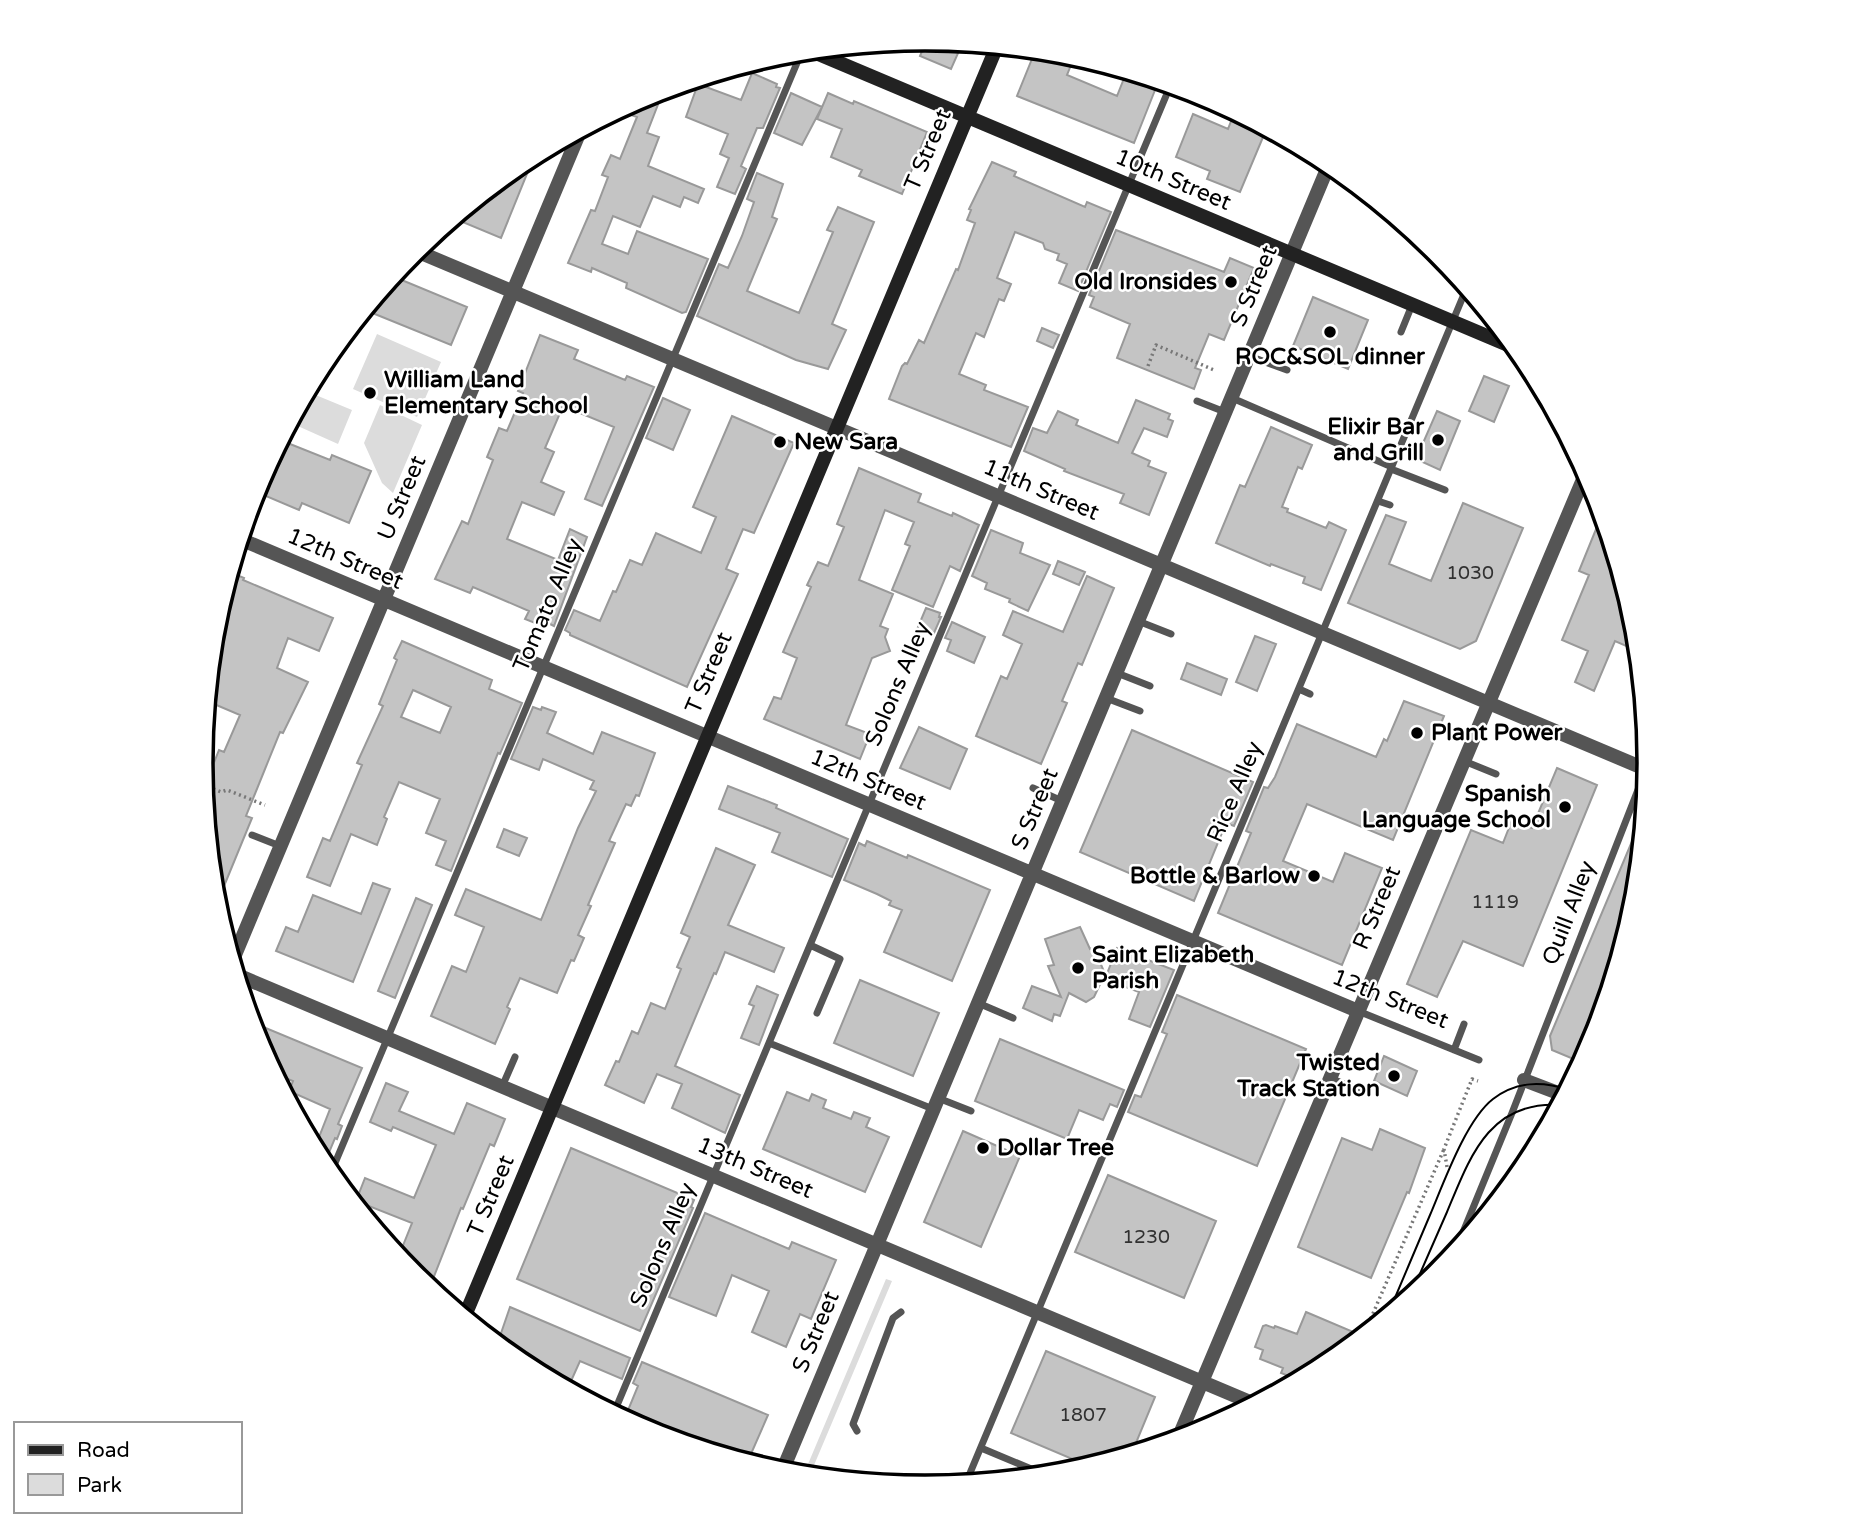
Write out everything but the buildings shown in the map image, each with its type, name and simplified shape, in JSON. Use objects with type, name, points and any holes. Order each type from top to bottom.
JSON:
[{"type":"street","name":"T Street","points":[[468,1309],[993,54]]},
{"type":"street","name":"10th Street","points":[[827,58],[1499,341]]},
{"type":"street","name":"U Street","points":[[237,949],[576,142]]},
{"type":"street","name":"S Street","points":[[786,1463],[1325,174]]},
{"type":"street","name":"11th Street","points":[[427,255],[1489,703],[1638,763]]},
{"type":"street","name":"R Street","points":[[1183,1428],[1581,484]]},
{"type":"street","name":"12th Street","points":[[248,543],[1358,1011]]},
{"type":"street","name":"13th Street","points":[[247,979],[1246,1400]]},
{"type":"street","points":[[1524,1080],[1558,1093]]},
{"type":"lane","name":"Tomato Alley","points":[[335,1162],[797,62]]},
{"type":"lane","name":"Solons Alley","points":[[617,1406],[869,805],[913,692],[923,674],[1167,93]]},
{"type":"lane","name":"Rice Alley","points":[[969,1475],[1193,942],[1268,755],[1299,689],[1463,296]]},
{"type":"lane","points":[[1401,332],[1412,305]]},
{"type":"lane","points":[[1249,356],[1287,370]]},
{"type":"lane","points":[[1232,398],[1445,490]]},
{"type":"lane","points":[[1197,401],[1225,413]]},
{"type":"lane","points":[[1378,501],[1390,505]]},
{"type":"lane","points":[[1138,621],[1171,634]]},
{"type":"lane","points":[[1116,673],[1150,686]]},
{"type":"lane","points":[[923,674],[932,678]]},
{"type":"lane","points":[[1299,689],[1310,694]]},
{"type":"lane","points":[[1106,698],[1140,711]]},
{"type":"lane","points":[[1464,761],[1496,774]]},
{"type":"lane","points":[[1033,788],[1063,801]]},
{"type":"lane","name":"Quill Alley","points":[[1464,1230],[1637,794]]},
{"type":"lane","points":[[253,835],[280,846]]},
{"type":"lane","points":[[810,945],[840,958],[817,1013]]},
{"type":"lane","points":[[978,1003],[1013,1018]]},
{"type":"lane","name":"12th Street","points":[[1358,1011],[1479,1060]]},
{"type":"lane","points":[[1454,1050],[1464,1024]]},
{"type":"lane","points":[[769,1043],[936,1104],[971,1111]]},
{"type":"lane","points":[[502,1087],[515,1057]]},
{"type":"lane","points":[[1330,1078],[1361,1091]]},
{"type":"lane","points":[[857,1431],[853,1424],[893,1318],[901,1312]]},
{"type":"lane","points":[[981,1448],[1030,1468]]},
{"type":"path","points":[[1148,366],[1156,345],[1214,370]]},
{"type":"path","points":[[214,789],[221,792],[227,790],[265,805]]},
{"type":"path","points":[[1370,1319],[1472,1079],[1478,1081]]},
{"type":"path","points":[[1444,1149],[1447,1167]]},
{"type":"green space","points":[[377,334],[441,362],[417,417],[353,389]]},
{"type":"green space","points":[[316,395],[352,410],[338,444],[298,426]]},
{"type":"green space","points":[[380,405],[422,425],[393,493],[382,483],[364,443]]},
{"type":"green space","points":[[886,1279],[892,1281],[813,1467],[807,1466]]},
{"type":"tram line","points":[[1394,1300],[1457,1152],[1483,1109],[1502,1093],[1520,1086],[1539,1084],[1560,1088]]},
{"type":"tram line","points":[[1418,1277],[1464,1171],[1486,1136],[1499,1122],[1516,1112],[1536,1106],[1551,1105]]},
{"type":"place","name":"Old Ironsides","points":[[1231,282]]},
{"type":"place","name":"ROC&SOL dinner","points":[[1330,332]]},
{"type":"place","name":"William Land Elementary School","points":[[370,393]]},
{"type":"place","name":"Elixir Bar and Grill","points":[[1438,440]]},
{"type":"place","name":"New Sara","points":[[780,442]]},
{"type":"place","name":"Plant Power","points":[[1417,733]]},
{"type":"place","name":"Spanish Language School","points":[[1565,807]]},
{"type":"place","name":"Bottle & Barlow","points":[[1314,876]]},
{"type":"place","name":"Saint Elizabeth Parish","points":[[1078,968]]},
{"type":"place","name":"Twisted Track Station","points":[[1394,1076]]},
{"type":"place","name":"Dollar Tree","points":[[983,1148]]}]
